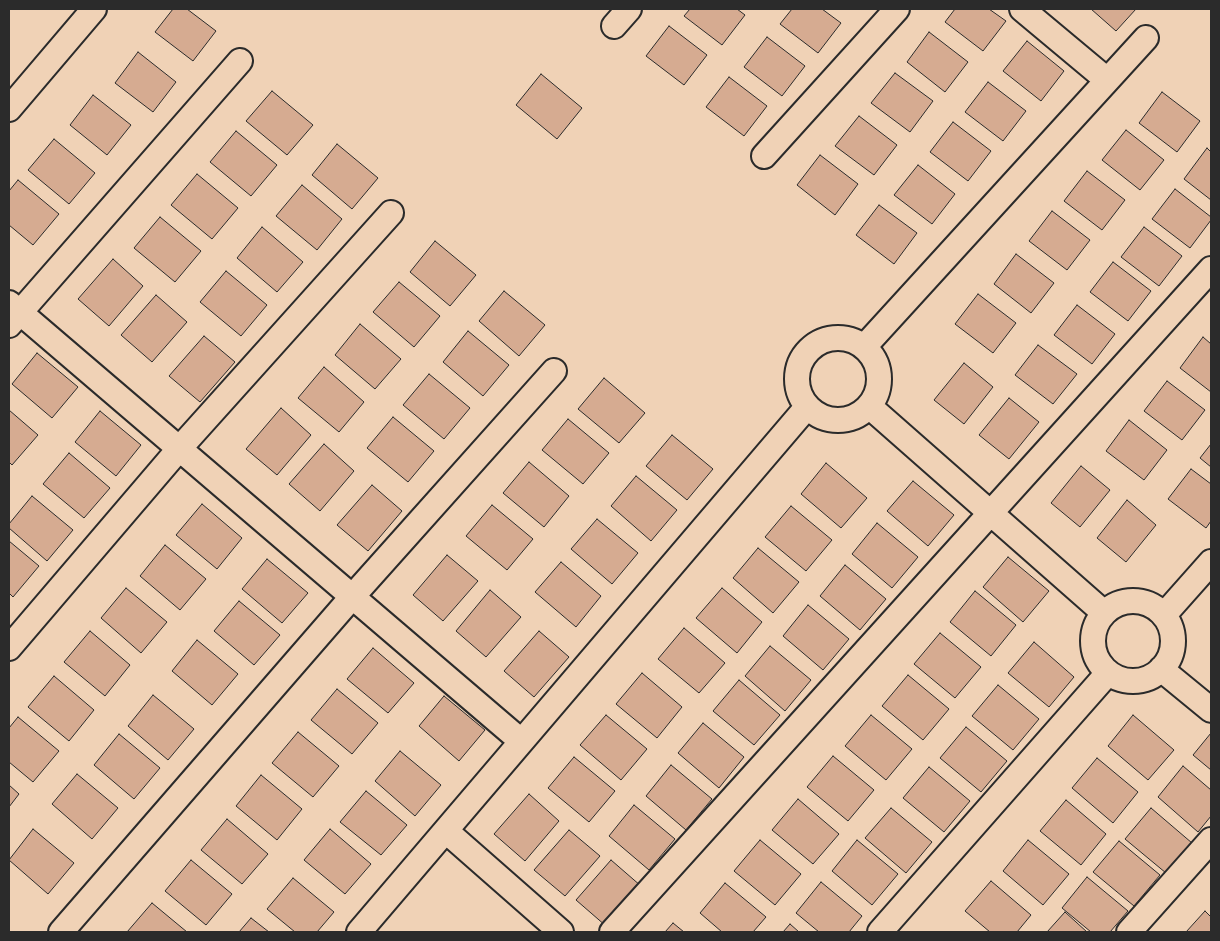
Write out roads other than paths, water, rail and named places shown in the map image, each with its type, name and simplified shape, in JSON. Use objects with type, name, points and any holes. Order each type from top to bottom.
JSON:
[{"type":"street","points":[[9,109],[94,9]]},
{"type":"street","points":[[764,156],[897,9]]},
{"type":"street","points":[[1022,9],[1107,80]]},
{"type":"street","points":[[864,347],[1146,38]]},
{"type":"street","points":[[240,61],[13,314],[179,448],[521,741]]},
{"type":"street","points":[[9,648],[179,448],[391,213]]},
{"type":"street","points":[[612,932],[1211,269]]},
{"type":"street","points":[[838,338],[852,340],[864,347],[878,369],[878,388],[870,406],[859,415],[846,420],[832,420],[818,416],[807,407],[800,396],[796,382],[798,368],[808,351],[825,340],[838,338]]},
{"type":"street","points":[[61,932],[352,597],[554,371]]},
{"type":"street","points":[[870,406],[1103,612]]},
{"type":"street","points":[[359,932],[807,407]]},
{"type":"street","points":[[1164,615],[1211,562]]},
{"type":"street","points":[[1128,600],[1141,601],[1154,606],[1164,615],[1171,631],[1172,649],[1168,660],[1161,669],[1152,676],[1135,681],[1118,679],[1108,673],[1099,663],[1093,650],[1092,637],[1096,624],[1103,612],[1114,604],[1128,600]]},
{"type":"street","points":[[1161,669],[1211,710]]},
{"type":"street","points":[[880,932],[1108,673]]},
{"type":"street","points":[[446,831],[561,932]]},
{"type":"street","points":[[1129,932],[1211,840]]}]
